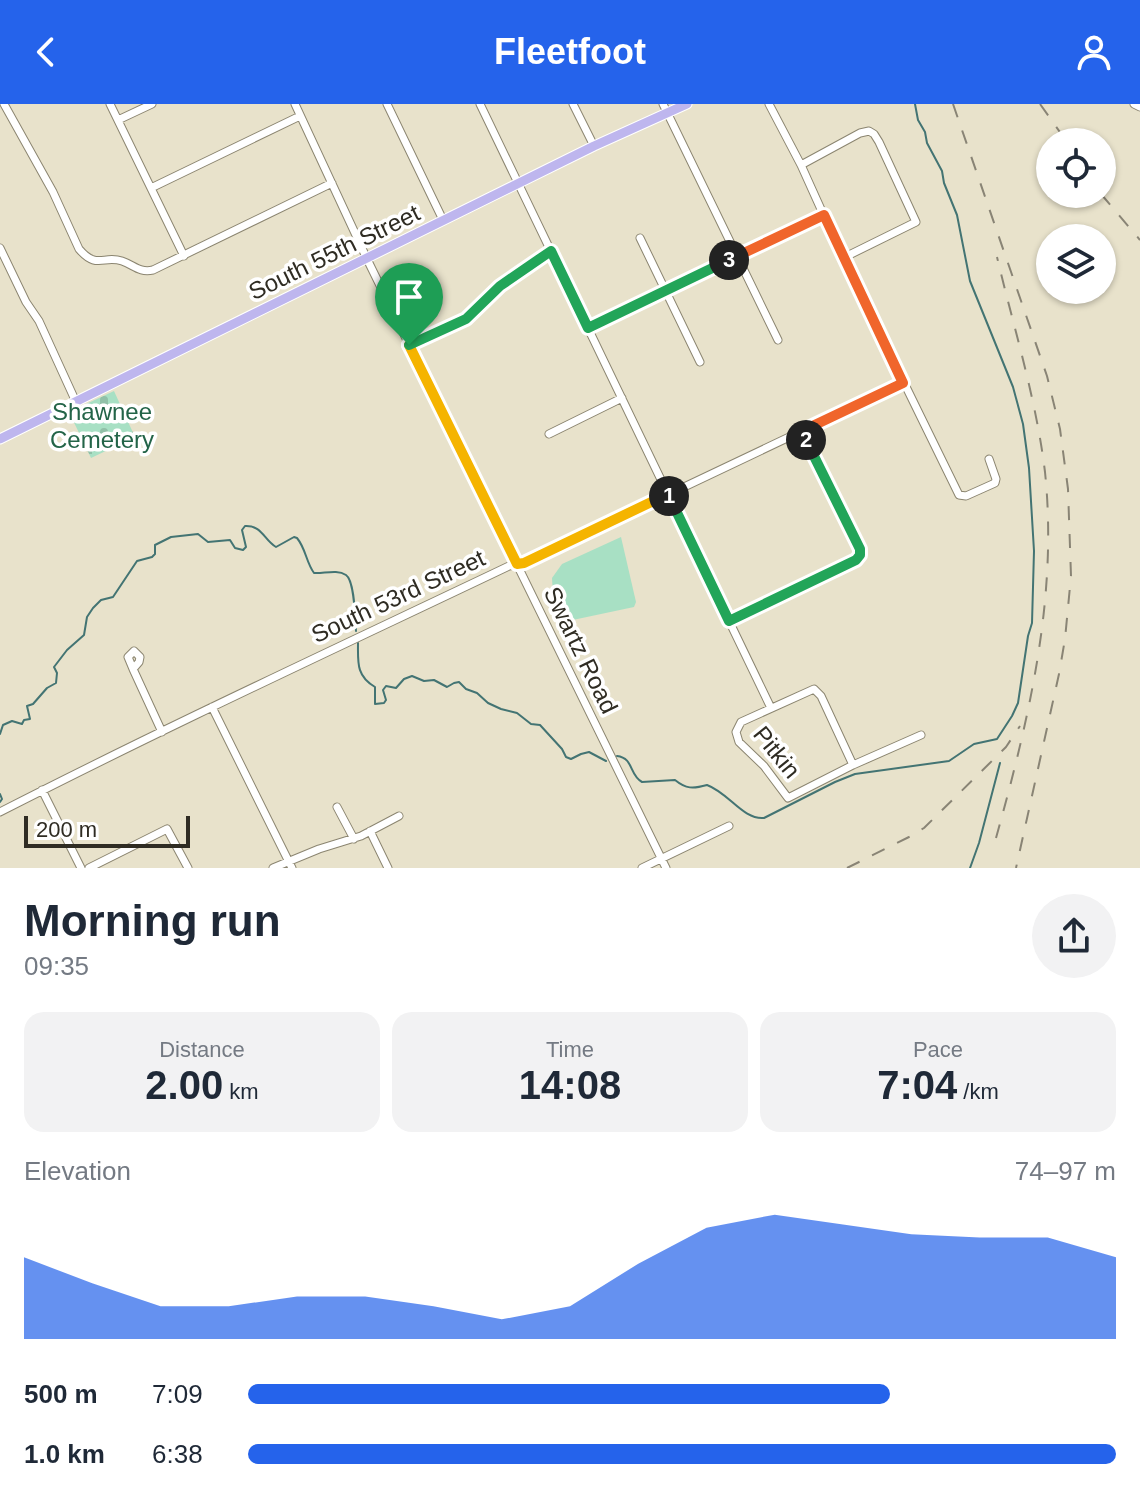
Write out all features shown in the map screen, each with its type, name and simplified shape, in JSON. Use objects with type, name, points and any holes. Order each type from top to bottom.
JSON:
[{"type":"main road","name":"South 55th Street","points":[[0,439],[666,109],[687,104]]},
{"type":"street","points":[[110,104],[184,256]]},
{"type":"street","points":[[118,120],[152,104]]},
{"type":"street","points":[[387,104],[443,220]]},
{"type":"street","points":[[480,104],[771,708],[814,689],[821,696],[853,765],[921,735]]},
{"type":"street","points":[[573,104],[594,146]]},
{"type":"street","points":[[769,104],[959,495],[966,496],[994,485],[996,479],[989,459]]},
{"type":"street","points":[[1134,104],[1140,107]]},
{"type":"street","points":[[7,105],[79,249],[93,260],[121,260],[142,272],[184,256],[332,183]]},
{"type":"street","name":"Swartz Road","points":[[297,105],[367,259],[666,868]]},
{"type":"street","points":[[666,109],[778,340]]},
{"type":"street","points":[[151,188],[300,116]]},
{"type":"street","points":[[801,165],[869,131],[879,142],[916,222],[843,258]]},
{"type":"street","points":[[588,328],[824,215]]},
{"type":"street","points":[[640,238],[700,362]]},
{"type":"street","points":[[0,248],[26,302],[39,321],[76,402]]},
{"type":"street","points":[[409,345],[466,319],[500,286],[551,251]]},
{"type":"street","name":"South 53rd Street","points":[[0,812],[212,707],[903,383]]},
{"type":"street","points":[[549,434],[622,398]]},
{"type":"street","points":[[729,621],[856,560],[860,555],[860,549],[802,431]]},
{"type":"street","points":[[133,669],[162,732]]},
{"type":"street","points":[[212,707],[290,864]]},
{"type":"street","name":"Pitkin","points":[[771,708],[741,722],[736,732],[739,742],[764,766],[788,798],[853,765]]},
{"type":"street","points":[[42,790],[81,868]]},
{"type":"street","points":[[337,807],[354,839]]},
{"type":"street","points":[[273,868],[354,839],[399,816]]},
{"type":"street","points":[[642,868],[729,826]]},
{"type":"street","points":[[89,868],[167,829],[188,868]]},
{"type":"street","points":[[370,831],[388,868]]},
{"type":"green space","name":"Shawnee Cemetery","points":[[114,391],[135,437],[91,458],[69,412]]},
{"type":"green space","points":[[621,537],[636,602],[634,607],[568,621],[553,593],[552,578],[562,564]]},
{"type":"waterway","points":[[617,756],[629,763],[642,782],[675,780],[690,787],[707,785],[749,815],[764,818],[855,774],[949,761],[974,744],[997,739],[1018,703],[1032,623],[1034,551],[1023,424],[1013,387],[970,281],[957,215],[942,171],[918,120],[915,104]]},
{"type":"waterway","points":[[0,734],[3,725],[12,721],[22,724],[30,719],[27,706],[56,683],[54,667],[84,635],[87,617],[93,608],[101,600],[113,597],[137,561],[152,557],[155,545],[171,537],[198,534],[208,542],[230,540],[235,548],[243,550],[246,547],[242,530],[245,526],[259,530],[276,547],[297,538],[314,573],[338,572],[349,579],[356,631]]},
{"type":"waterway","points":[[358,643],[359,668],[364,678],[375,687],[375,704],[386,700],[383,690],[386,686],[396,688],[412,676],[424,681],[434,680],[447,687],[459,682],[488,703],[517,713],[531,724],[540,725],[566,757],[571,759],[589,752],[606,761]]},
{"type":"waterway","points":[[970,868],[1000,763]]},
{"type":"waterway","points":[[0,794],[0,802]]},
{"type":"railway","points":[[953,104],[1047,376],[1060,429],[1068,489],[1071,576],[1065,639],[1016,868]]},
{"type":"railway","points":[[1040,104],[1057,128]]},
{"type":"railway","points":[[1113,208],[1140,240]]},
{"type":"railway","points":[[996,838],[1038,657],[1044,611],[1048,519],[1045,472],[1036,417],[997,257]]},
{"type":"railway","points":[[847,868],[924,828],[1006,747],[1020,726]]},
{"type":"route","points":[[824,215],[903,383],[802,431],[860,549],[860,555],[856,560],[729,621],[668,494],[517,564],[409,345],[466,319],[500,286],[551,251],[588,328],[824,215]]}]
